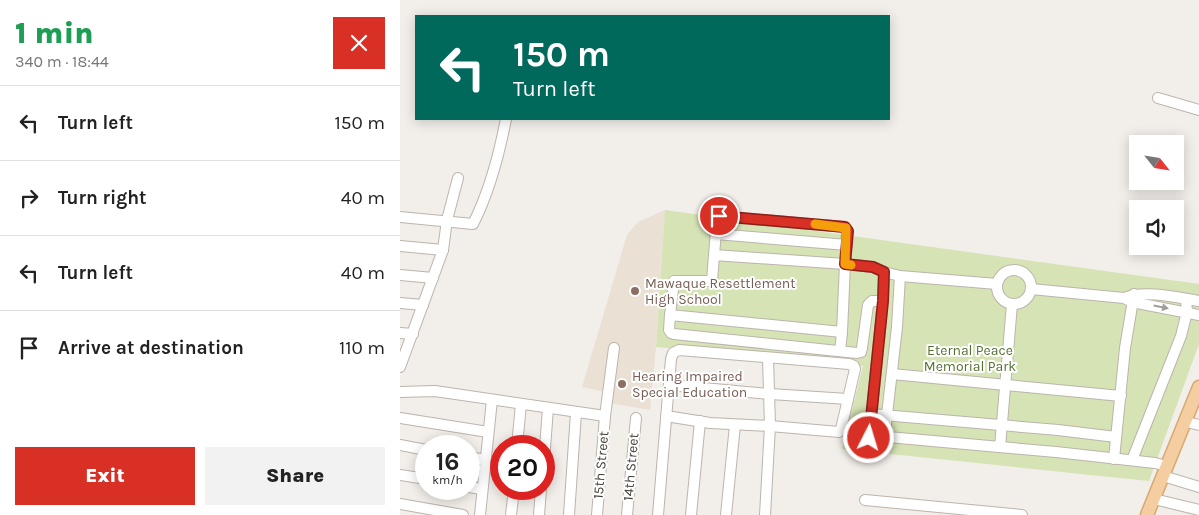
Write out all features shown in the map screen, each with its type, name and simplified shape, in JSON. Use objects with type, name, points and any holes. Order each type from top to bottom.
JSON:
[{"type":"main road","points":[[1147,515],[1199,387]]},
{"type":"street","points":[[1158,98],[1199,110]]},
{"type":"street","points":[[400,217],[474,224],[492,178],[506,120]]},
{"type":"street","points":[[400,367],[443,250],[447,220],[458,178]]},
{"type":"street","points":[[840,351],[848,231],[845,227],[719,216],[717,219],[712,281],[674,280],[669,330],[671,333],[840,351],[861,352],[877,356]]},
{"type":"street","points":[[716,234],[846,245]]},
{"type":"street","points":[[400,246],[443,250]]},
{"type":"street","points":[[714,255],[845,264],[873,267],[900,276],[997,284]]},
{"type":"street","points":[[1016,269],[1024,273],[1030,280],[1031,289],[1028,297],[1012,304],[1004,300],[998,293],[997,284],[1000,276],[1007,271],[1016,269]]},
{"type":"street","points":[[869,438],[883,301],[884,272]]},
{"type":"street","points":[[400,275],[432,278]]},
{"type":"street","points":[[900,276],[885,432],[888,437],[1132,460],[1165,471],[1199,487]]},
{"type":"street","points":[[1031,289],[1130,298],[1199,314],[1199,308]]},
{"type":"street","points":[[1130,298],[1144,294],[1199,301]]},
{"type":"street","points":[[1114,459],[1130,298]]},
{"type":"street","points":[[1132,460],[1181,336],[1187,312],[1186,299]]},
{"type":"street","points":[[861,352],[868,305],[872,301],[883,301]]},
{"type":"street","points":[[400,303],[423,305]]},
{"type":"street","points":[[1000,447],[1012,304]]},
{"type":"street","points":[[670,315],[842,332]]},
{"type":"street","points":[[400,333],[413,334]]},
{"type":"street","name":"15th Street","points":[[597,515],[605,416],[614,348]]},
{"type":"street","points":[[658,515],[666,416],[671,359],[673,354],[679,350],[854,366],[854,375],[841,429],[838,432],[700,422],[666,416]]},
{"type":"street","points":[[765,515],[770,426],[768,358]]},
{"type":"street","points":[[892,374],[1121,396]]},
{"type":"street","points":[[669,385],[848,399]]},
{"type":"street","points":[[400,392],[435,391],[605,416]]},
{"type":"street","points":[[480,515],[481,489],[492,400]]},
{"type":"street","points":[[518,435],[521,404]]},
{"type":"street","points":[[546,435],[548,408]]},
{"type":"street","points":[[569,515],[576,413]]},
{"type":"street","points":[[871,414],[1116,437]]},
{"type":"street","points":[[400,418],[488,432]]},
{"type":"street","name":"14th Street","points":[[627,515],[636,418]]},
{"type":"street","points":[[691,515],[700,422]]},
{"type":"street","points":[[1186,422],[1199,425]]},
{"type":"street","points":[[726,515],[735,425]]},
{"type":"street","points":[[400,445],[415,448]]},
{"type":"street","points":[[480,459],[485,460]]},
{"type":"street","points":[[400,475],[415,478]]},
{"type":"street","points":[[1154,499],[1199,510]]},
{"type":"street","points":[[511,515],[513,500]]},
{"type":"street","points":[[539,515],[540,500]]},
{"type":"street","points":[[865,500],[1022,515]]},
{"type":"street","points":[[400,504],[463,515]]},
{"type":"shaded area","name":"Mawaque Resettlement High School","points":[[665,210],[650,410],[610,403],[609,393],[582,387],[627,235],[638,222]]},
{"type":"green space","name":"Eternal Peace Memorial Park","points":[[665,210],[1199,284],[1199,344],[1149,481],[842,449],[863,366],[656,347]]},
{"type":"slow traffic","points":[[815,224],[846,228],[848,231],[845,264],[851,265]]},
{"type":"place","name":"Mawaque Resettlement High School","points":[[635,291]]},
{"type":"place","name":"Hearing Impaired Special Education","points":[[622,384]]},
{"type":"route","points":[[719,216],[845,227],[848,231],[845,264],[873,267],[884,272],[883,301],[869,438]]}]
